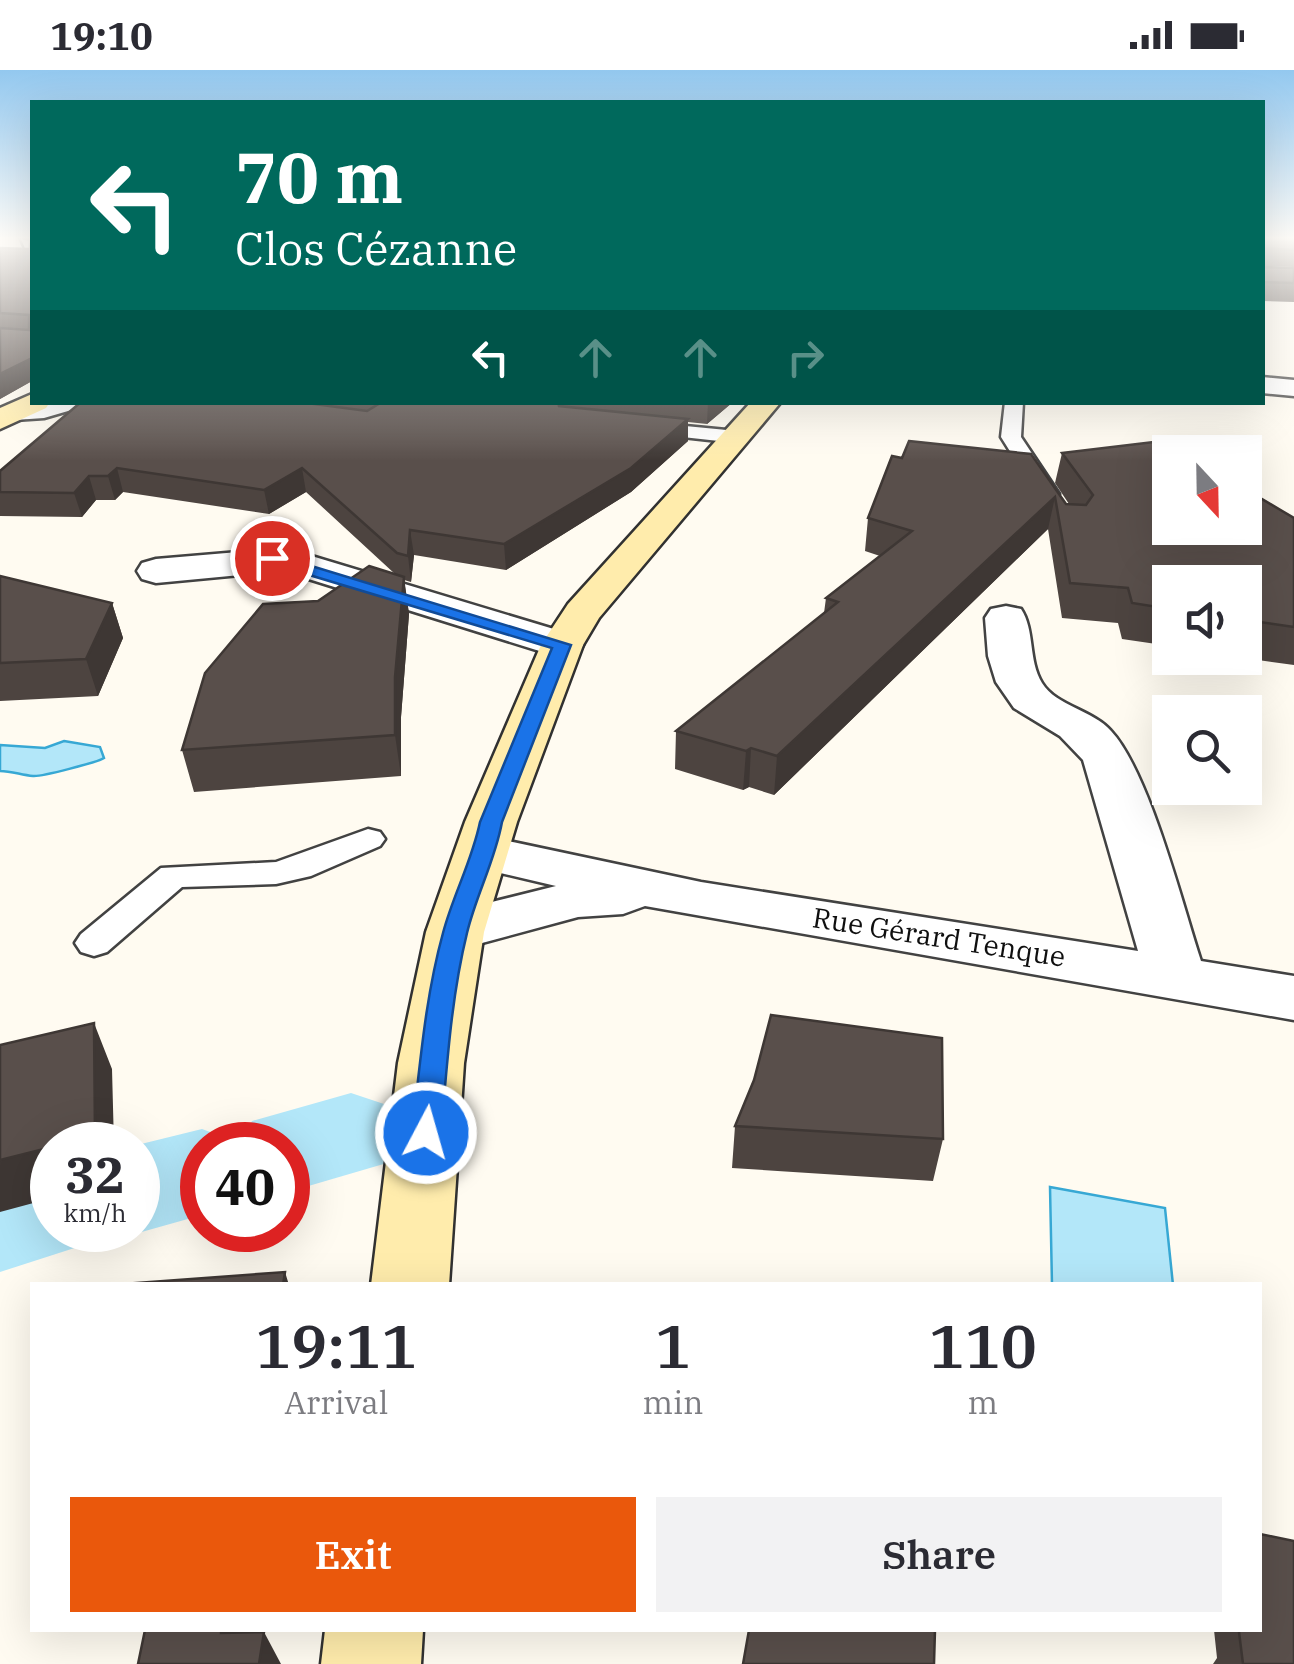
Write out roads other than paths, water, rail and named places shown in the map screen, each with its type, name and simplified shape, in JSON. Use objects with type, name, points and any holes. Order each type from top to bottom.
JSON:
[{"type":"street","points":[[1265,386],[1294,388]]},
{"type":"street","points":[[3,417],[30,405]]},
{"type":"street","points":[[410,1282],[438,1019],[456,930],[485,853],[491,822],[562,645],[582,614],[765,405]]},
{"type":"street","points":[[156,571],[285,560],[562,645]]},
{"type":"street","points":[[1006,618],[1007,645],[1020,689],[1048,713],[1086,733],[1100,745],[1108,760],[1176,976]]},
{"type":"street","name":"Rue Gérard Tenque","points":[[485,853],[701,900],[1294,998]]},
{"type":"street","name":"Rue Gérard Tenque","points":[[456,930],[578,899],[618,895],[701,900]]},
{"type":"street","points":[[370,1664],[374,1632]]},
{"type":"lane","points":[[3,417],[73,405]]},
{"type":"lane","points":[[1014,405],[1010,434],[1013,443],[1061,516]]},
{"type":"lane","points":[[623,426],[738,437]]},
{"type":"lane","points":[[94,943],[173,876],[276,873],[368,839]]},
{"type":"water","points":[[64,741],[100,747],[104,758],[38,776],[0,771],[0,745],[45,748]]},
{"type":"water","points":[[1050,1187],[1165,1208],[1173,1282],[1052,1282]]},
{"type":"waterway","points":[[310,1144],[351,1134]]},
{"type":"waterway","points":[[160,1183],[180,1178]]},
{"type":"waterway","points":[[0,1225],[30,1217]]}]
